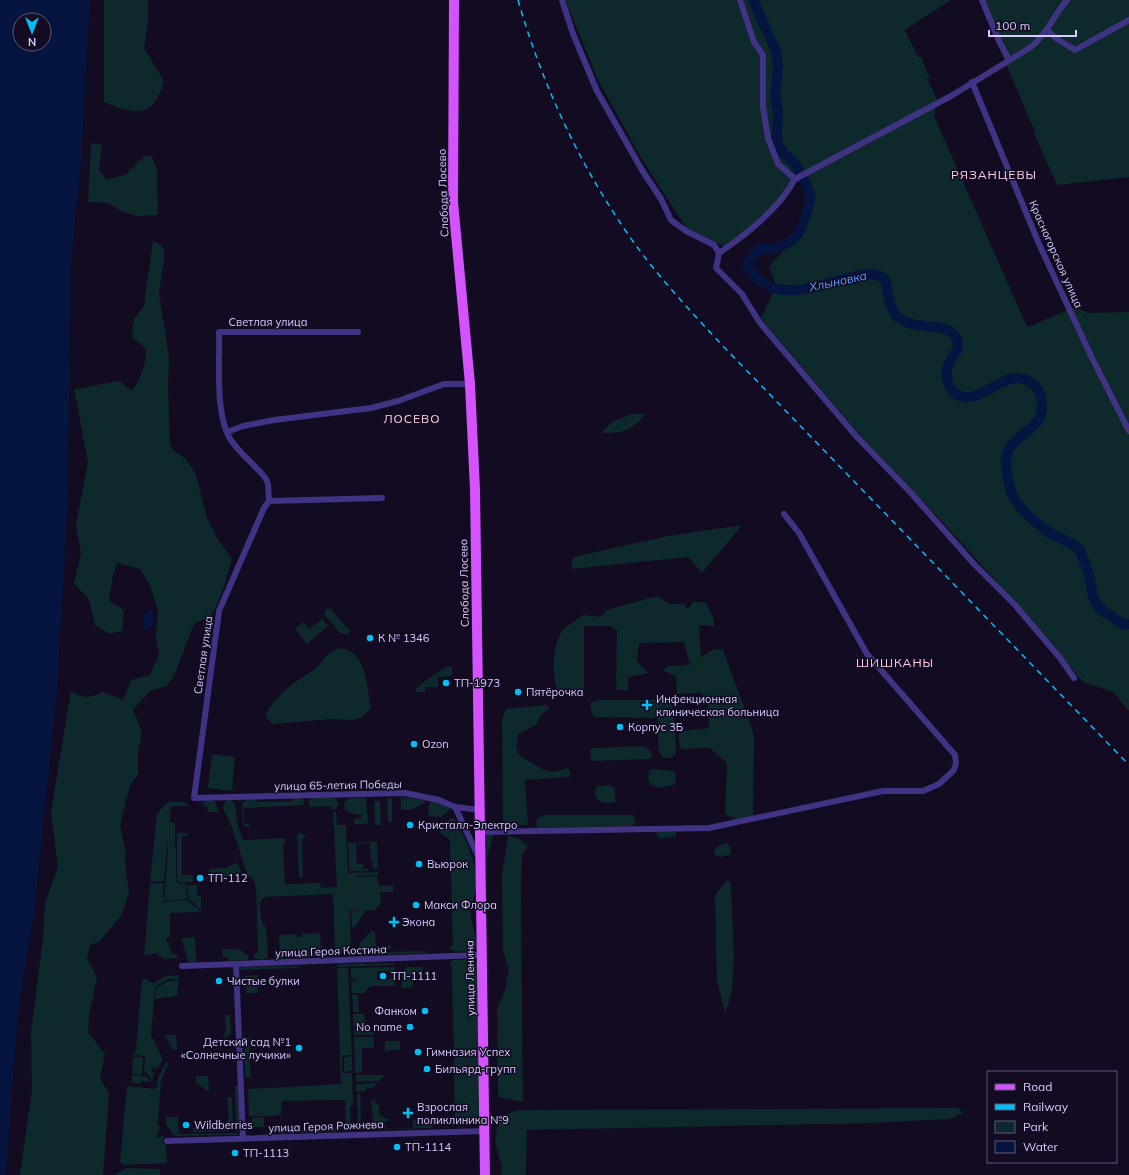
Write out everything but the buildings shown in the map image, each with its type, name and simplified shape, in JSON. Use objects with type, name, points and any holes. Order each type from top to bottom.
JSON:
[{"type":"main road","name":"Слобода Лосево","points":[[454,0],[453,202],[470,384],[475,490],[480,780]]},
{"type":"main road","name":"улица Ленина","points":[[480,780],[479,858],[485,1175]]},
{"type":"street","points":[[562,0],[573,34],[597,91],[672,220],[686,231],[714,245],[719,253]]},
{"type":"street","points":[[740,0],[754,42],[763,55],[763,107],[768,138],[778,164],[795,179]]},
{"type":"street","points":[[982,0],[999,41],[1009,60]]},
{"type":"street","points":[[1068,0],[1057,12],[1041,39],[1009,60],[917,114],[795,179],[780,201],[751,228],[719,253],[716,268],[742,294],[760,323],[872,454],[912,493],[974,564],[1015,605],[1060,658],[1074,678]]},
{"type":"street","points":[[1047,30],[1058,40],[1075,50],[1129,20]]},
{"type":"street","name":"Красногорская улица","points":[[972,82],[1039,244],[1092,358],[1129,431]]},
{"type":"street","name":"Светлая улица","points":[[194,798],[219,611],[264,508],[269,501],[269,492],[266,479],[234,445],[227,432],[220,394],[219,332],[358,332]]},
{"type":"street","points":[[227,432],[264,422],[371,408],[398,401],[444,384],[470,384]]},
{"type":"street","points":[[269,501],[382,498]]},
{"type":"street","points":[[479,832],[709,828],[883,791],[923,791],[939,784],[954,770],[956,763],[955,755],[867,654],[799,533],[784,514]]},
{"type":"street","name":"улица 65-летия Победы","points":[[194,798],[405,793],[439,800],[455,807],[480,810]]},
{"type":"street","points":[[455,807],[479,858]]},
{"type":"street","name":"улица Героя Костина","points":[[182,966],[481,955]]},
{"type":"street","points":[[236,965],[244,1139]]},
{"type":"street","name":"улица Героя Рожнева","points":[[167,1141],[484,1130]]},
{"type":"green space","points":[[104,0],[148,0],[148,21],[144,48],[164,81],[155,102],[151,106],[141,111],[130,111],[104,102]]},
{"type":"green space","points":[[565,0],[951,0],[905,30],[918,57],[921,57],[930,78],[927,79],[937,99],[934,116],[1027,327],[1076,307],[1088,313],[1129,312],[1129,711],[1113,692],[1083,682],[1021,609],[937,516],[880,459],[761,319],[776,285],[769,266],[792,241],[807,216],[815,193],[795,179],[786,193],[727,248],[687,229],[641,158],[599,82]]},
{"type":"green space","points":[[979,0],[1129,0],[1129,177],[1057,185]]},
{"type":"green space","points":[[91,143],[102,145],[99,170],[107,180],[126,174],[144,156],[151,155],[157,169],[158,215],[136,216],[122,211],[108,203],[88,202]]},
{"type":"green space","points":[[153,241],[160,244],[165,251],[159,293],[169,358],[168,388],[170,444],[173,450],[185,458],[196,475],[207,518],[217,538],[232,559],[222,593],[212,615],[194,624],[174,676],[167,686],[150,691],[133,710],[142,732],[138,755],[138,774],[130,785],[120,825],[125,849],[129,892],[121,916],[99,942],[90,945],[87,959],[97,977],[89,1015],[88,1032],[105,1054],[100,1078],[109,1094],[103,1175],[20,1175],[32,1090],[31,1033],[43,938],[45,903],[58,867],[51,812],[71,691],[87,697],[95,696],[103,692],[123,700],[131,680],[150,675],[159,654],[156,637],[158,609],[149,584],[140,569],[117,563],[113,576],[109,601],[124,610],[122,631],[109,634],[95,625],[89,600],[74,583],[81,553],[76,525],[88,462],[74,389],[120,381],[132,391],[138,381],[144,366],[146,349],[132,337],[134,319],[144,306]]},
{"type":"green space","points":[[632,414],[646,414],[636,424],[627,430],[611,433],[604,433],[602,431],[615,420]]},
{"type":"green space","points":[[742,525],[702,573],[688,557],[571,569],[573,557],[668,536]]},
{"type":"green space","points":[[658,596],[669,604],[684,604],[688,610],[693,602],[705,602],[714,619],[714,627],[704,625],[699,626],[701,657],[714,649],[723,650],[751,726],[754,737],[753,816],[738,820],[725,814],[727,763],[710,748],[681,749],[679,733],[683,731],[709,728],[708,701],[700,693],[677,694],[676,677],[663,670],[670,666],[690,665],[684,642],[639,643],[637,661],[648,673],[628,677],[628,691],[616,689],[617,630],[610,626],[584,626],[584,690],[578,695],[560,696],[557,690],[554,674],[554,655],[558,639],[565,628],[583,615],[602,617],[606,610]]},
{"type":"green space","points":[[327,608],[331,609],[350,631],[348,635],[340,633],[324,614]]},
{"type":"green space","points":[[322,619],[328,626],[307,644],[295,629],[303,622],[309,629]]},
{"type":"green space","points":[[340,648],[349,651],[356,656],[361,663],[371,708],[362,717],[354,720],[331,719],[272,724],[267,718],[266,714],[277,698],[291,685],[314,670],[328,654]]},
{"type":"green space","points":[[452,666],[452,676],[438,677],[438,687],[425,687],[425,692],[416,692],[416,689],[426,680],[446,667]]},
{"type":"green space","points":[[596,700],[668,700],[674,709],[676,754],[671,758],[663,758],[658,745],[657,718],[594,717],[590,704]]},
{"type":"green space","points":[[547,705],[549,709],[541,715],[536,725],[518,734],[516,747],[520,756],[544,770],[555,772],[568,768],[571,773],[569,777],[525,780],[528,825],[503,826],[502,719],[506,709]]},
{"type":"green space","points":[[641,746],[648,749],[652,757],[649,759],[591,761],[590,751],[592,748]]},
{"type":"green space","points":[[212,754],[235,757],[232,791],[208,788]]},
{"type":"green space","points":[[650,770],[675,771],[676,784],[660,788],[650,785],[648,777]]},
{"type":"green space","points":[[609,785],[614,787],[616,802],[601,802],[595,794],[597,786]]},
{"type":"green space","points":[[401,797],[424,800],[425,803],[411,810],[401,810]]},
{"type":"green space","points":[[293,798],[303,799],[304,805],[244,808],[244,824],[249,824],[249,827],[246,827],[243,823],[242,803],[247,800],[257,799],[257,802],[293,801]]},
{"type":"green space","points":[[313,798],[333,798],[336,799],[339,804],[336,809],[331,809],[331,806],[309,807],[309,800]]},
{"type":"green space","points":[[349,798],[366,798],[368,824],[354,824],[354,819],[361,819],[361,815],[345,810],[344,803]]},
{"type":"green space","points":[[387,798],[392,799],[392,822],[388,822]]},
{"type":"green space","points":[[205,800],[215,801],[219,812],[208,812],[207,807],[204,807],[204,804],[201,804]]},
{"type":"green space","points":[[226,800],[231,800],[235,805],[237,823],[243,840],[286,838],[283,846],[285,884],[320,883],[321,888],[337,887],[333,812],[336,812],[337,825],[346,825],[348,873],[378,872],[378,875],[357,877],[377,876],[379,886],[393,885],[393,892],[380,892],[381,903],[375,910],[350,910],[351,952],[335,952],[333,894],[265,897],[260,902],[261,920],[266,928],[268,956],[261,960],[253,957],[254,954],[258,952],[256,887],[252,877],[248,876],[230,822],[223,808]]},
{"type":"green space","points":[[374,801],[380,801],[381,825],[375,825]]},
{"type":"green space","points":[[434,801],[445,804],[450,810],[441,817],[428,816],[429,803]]},
{"type":"green space","points":[[168,802],[184,802],[190,806],[171,806],[170,822],[175,823],[175,846],[167,847],[164,881],[150,882],[157,813]]},
{"type":"green space","points":[[542,815],[633,815],[636,822],[633,826],[537,828],[536,820]]},
{"type":"green space","points":[[451,818],[456,820],[467,844],[473,861],[476,878],[476,887],[471,914],[477,947],[464,951],[450,949],[453,945],[450,840],[440,832],[439,827]]},
{"type":"green space","points":[[664,831],[676,832],[676,836],[659,839],[655,833]]},
{"type":"green space","points":[[177,833],[188,833],[187,836],[182,837],[182,875],[193,875],[193,882],[180,883],[177,880]]},
{"type":"green space","points":[[301,833],[305,836],[302,840],[303,877],[299,877],[297,834]]},
{"type":"green space","points":[[484,833],[494,833],[485,864]]},
{"type":"green space","points":[[508,836],[518,838],[528,846],[522,854],[521,900],[523,1102],[498,1097],[497,1009],[505,990],[509,969],[503,951],[502,874]]},
{"type":"green space","points":[[377,842],[378,868],[373,870],[370,843],[356,844],[357,864],[363,864],[363,869],[368,869],[368,871],[349,871],[348,843]]},
{"type":"green space","points":[[726,843],[731,847],[731,855],[720,857],[714,854],[715,848]]},
{"type":"green space","points":[[168,847],[176,847],[176,881],[179,884],[186,883],[187,899],[164,901]]},
{"type":"green space","points":[[236,862],[241,871],[240,874],[209,881],[209,869],[227,868]]},
{"type":"green space","points":[[728,879],[731,884],[734,950],[730,1000],[725,1012],[717,981],[715,895]]},
{"type":"green space","points":[[164,883],[163,902],[187,900],[201,912],[170,913],[170,936],[166,939],[172,953],[179,958],[164,959],[156,953],[144,956],[150,884]]},
{"type":"green space","points":[[187,885],[197,885],[197,896],[201,896],[201,910],[188,898]]},
{"type":"green space","points":[[366,910],[355,927],[352,927],[351,911]]},
{"type":"green space","points":[[372,930],[375,933],[376,946],[392,946],[386,952],[426,951],[426,953],[359,956],[357,954],[360,943]]},
{"type":"green space","points":[[320,933],[321,951],[325,951],[324,956],[279,959],[274,957],[275,952],[280,952],[279,935],[296,934],[297,937],[302,937],[302,934]]},
{"type":"green space","points":[[195,937],[196,960],[194,963],[189,963],[181,938]]},
{"type":"green space","points":[[237,948],[248,955],[248,960],[228,961],[227,957],[223,957],[222,949],[235,950]]},
{"type":"green space","points":[[473,959],[477,963],[480,1125],[457,1126],[455,1123],[452,967],[450,964],[452,960]]},
{"type":"green space","points":[[391,963],[395,965],[337,967],[338,964]]},
{"type":"green space","points":[[299,966],[298,968],[239,970],[243,967]]},
{"type":"green space","points":[[395,967],[393,972],[377,971],[377,980],[389,980],[390,978],[393,978],[396,986],[370,986],[364,993],[352,993],[351,982],[357,980],[351,978],[351,968]]},
{"type":"green space","points":[[406,967],[423,967],[423,972],[413,972],[413,987],[402,989],[402,975]]},
{"type":"green space","points":[[337,968],[348,968],[352,1055],[342,1055],[342,1073],[352,1073],[353,1105],[350,1107],[351,1127],[346,1127],[345,1100],[282,1101],[281,1115],[269,1116],[268,1114],[267,1116],[249,1116],[248,1089],[341,1084]]},
{"type":"green space","points":[[179,975],[179,979],[168,979],[155,987],[151,1035],[163,1059],[157,1069],[153,1067],[151,1071],[154,1073],[151,1086],[151,1078],[144,1070],[145,1056],[133,1055],[136,1050],[142,978],[154,983],[166,976]]},
{"type":"green space","points":[[258,975],[258,993],[246,993],[245,976]]},
{"type":"green space","points":[[179,980],[177,996],[155,999],[156,988],[168,981]]},
{"type":"green space","points":[[352,995],[358,995],[359,1012],[353,1012]]},
{"type":"green space","points":[[353,1014],[364,1014],[366,1026],[353,1027]]},
{"type":"green space","points":[[225,1015],[230,1015],[231,1033],[226,1038],[223,1036],[226,1032]]},
{"type":"green space","points":[[370,1028],[370,1032],[374,1032],[374,1035],[354,1035],[354,1029]]},
{"type":"green space","points":[[165,1035],[176,1035],[177,1050],[172,1049]]},
{"type":"green space","points":[[249,1037],[251,1078],[245,1076],[244,1040]]},
{"type":"green space","points":[[354,1037],[374,1037],[374,1048],[362,1048],[362,1072],[355,1073]]},
{"type":"green space","points":[[385,1041],[400,1041],[400,1050],[385,1051]]},
{"type":"green space","points":[[352,1056],[352,1071],[344,1072],[344,1057]]},
{"type":"green space","points":[[133,1057],[143,1058],[142,1075],[132,1074]]},
{"type":"green space","points":[[167,1061],[168,1065],[161,1080],[158,1123],[160,1127],[156,1138],[164,1135],[163,1144],[166,1145],[167,1163],[124,1165],[120,1162],[127,1086],[156,1089],[158,1077]]},
{"type":"green space","points":[[132,1075],[148,1077],[150,1082],[141,1081],[141,1084],[131,1083]]},
{"type":"green space","points":[[356,1075],[384,1076],[378,1081],[356,1082]]},
{"type":"green space","points":[[196,1076],[208,1076],[209,1092],[196,1083]]},
{"type":"green space","points":[[377,1083],[372,1088],[366,1088],[366,1091],[356,1092],[356,1084]]},
{"type":"green space","points":[[235,1086],[240,1086],[241,1131],[236,1131]]},
{"type":"green space","points":[[360,1093],[361,1127],[358,1127],[357,1094]]},
{"type":"green space","points":[[232,1097],[233,1130],[226,1124],[229,1117],[227,1098]]},
{"type":"green space","points":[[371,1100],[379,1106],[379,1114],[386,1119],[389,1119],[390,1121],[385,1121],[386,1129],[413,1128],[413,1120],[431,1120],[433,1127],[374,1130]]},
{"type":"green space","points":[[959,1108],[962,1114],[949,1119],[873,1123],[527,1130],[526,1175],[501,1175],[502,1167],[495,1142],[499,1118],[517,1110]]},
{"type":"green space","points":[[166,1117],[178,1117],[179,1133],[172,1133],[166,1124]]},
{"type":"green space","points":[[264,1117],[264,1127],[252,1127],[252,1118]]},
{"type":"green space","points":[[224,1125],[230,1131],[193,1132],[193,1128],[216,1128]]},
{"type":"green space","points":[[338,1128],[336,1132],[279,1134],[276,1130]]},
{"type":"green space","points":[[239,1133],[236,1135],[175,1136],[172,1134]]},
{"type":"green space","points":[[127,1168],[160,1169],[160,1175],[114,1175]]},
{"type":"water","points":[[0,0],[90,0],[81,164],[71,262],[68,499],[57,691],[35,905],[18,1011],[6,1175],[0,1175]]},
{"type":"water","points":[[149,608],[152,611],[154,622],[150,629],[145,630],[143,627],[144,616]]},
{"type":"waterway","name":"Хлыновка","points":[[753,0],[767,31]]},
{"type":"waterway","name":"Хлыновка","points":[[770,38],[776,51],[778,66],[775,95],[778,112],[777,138],[779,146],[784,154],[794,162],[800,173]]},
{"type":"waterway","name":"Хлыновка","points":[[803,178],[809,191],[810,201],[801,229],[793,240],[786,244],[777,248],[760,249],[753,255],[747,265],[749,269],[758,279],[773,288],[790,290],[809,288],[862,275],[875,275],[885,280],[890,305],[900,319],[907,323],[943,329],[956,337],[958,347],[950,361],[947,372],[948,384],[954,392],[964,397],[973,397],[1008,379],[1017,378],[1027,380],[1036,387],[1042,400],[1041,413],[1033,426],[1011,447],[1006,458],[1012,494],[1022,508],[1038,524],[1057,537],[1071,543],[1080,550],[1089,575],[1093,597],[1099,608],[1124,625],[1129,624]]},
{"type":"railway","points":[[518,0],[540,68],[585,165],[622,226],[652,267],[721,344],[1129,765]]},
{"type":"place","name":"К № 1346","points":[[370,638]]},
{"type":"place","name":"ТП-1973","points":[[446,683]]},
{"type":"place","name":"Пятёрочка","points":[[518,692]]},
{"type":"place","name":"Инфекционная клиническая больница","points":[[647,705]]},
{"type":"place","name":"Корпус 3Б","points":[[620,727]]},
{"type":"place","name":"Ozon","points":[[414,744]]},
{"type":"place","name":"Кристалл-Электро","points":[[410,825]]},
{"type":"place","name":"Вьюрок","points":[[419,864]]},
{"type":"place","name":"ТП-112","points":[[200,878]]},
{"type":"place","name":"Макси Флора","points":[[416,905]]},
{"type":"place","name":"Экона","points":[[394,922]]},
{"type":"place","name":"ТП-1111","points":[[383,976]]},
{"type":"place","name":"Чистые булки","points":[[219,981]]},
{"type":"place","name":"Фанком","points":[[425,1011]]},
{"type":"place","name":"No name","points":[[410,1027]]},
{"type":"place","name":"Детский сад №1 «Солнечные лучики»","points":[[299,1048]]},
{"type":"place","name":"Гимназия Успех","points":[[418,1052]]},
{"type":"place","name":"Бильярд-групп","points":[[427,1069]]},
{"type":"place","name":"Взрослая поликлиника №9","points":[[408,1113]]},
{"type":"place","name":"Wildberries","points":[[186,1125]]},
{"type":"place","name":"ТП-1114","points":[[397,1147]]},
{"type":"place","name":"ТП-1113","points":[[235,1153]]},
{"type":"district","name":"РЯЗАНЦЕВЫ","points":[[994,174]]},
{"type":"district","name":"ЛОСЕВО","points":[[412,418]]},
{"type":"district","name":"ШИШКАНЫ","points":[[895,662]]}]
